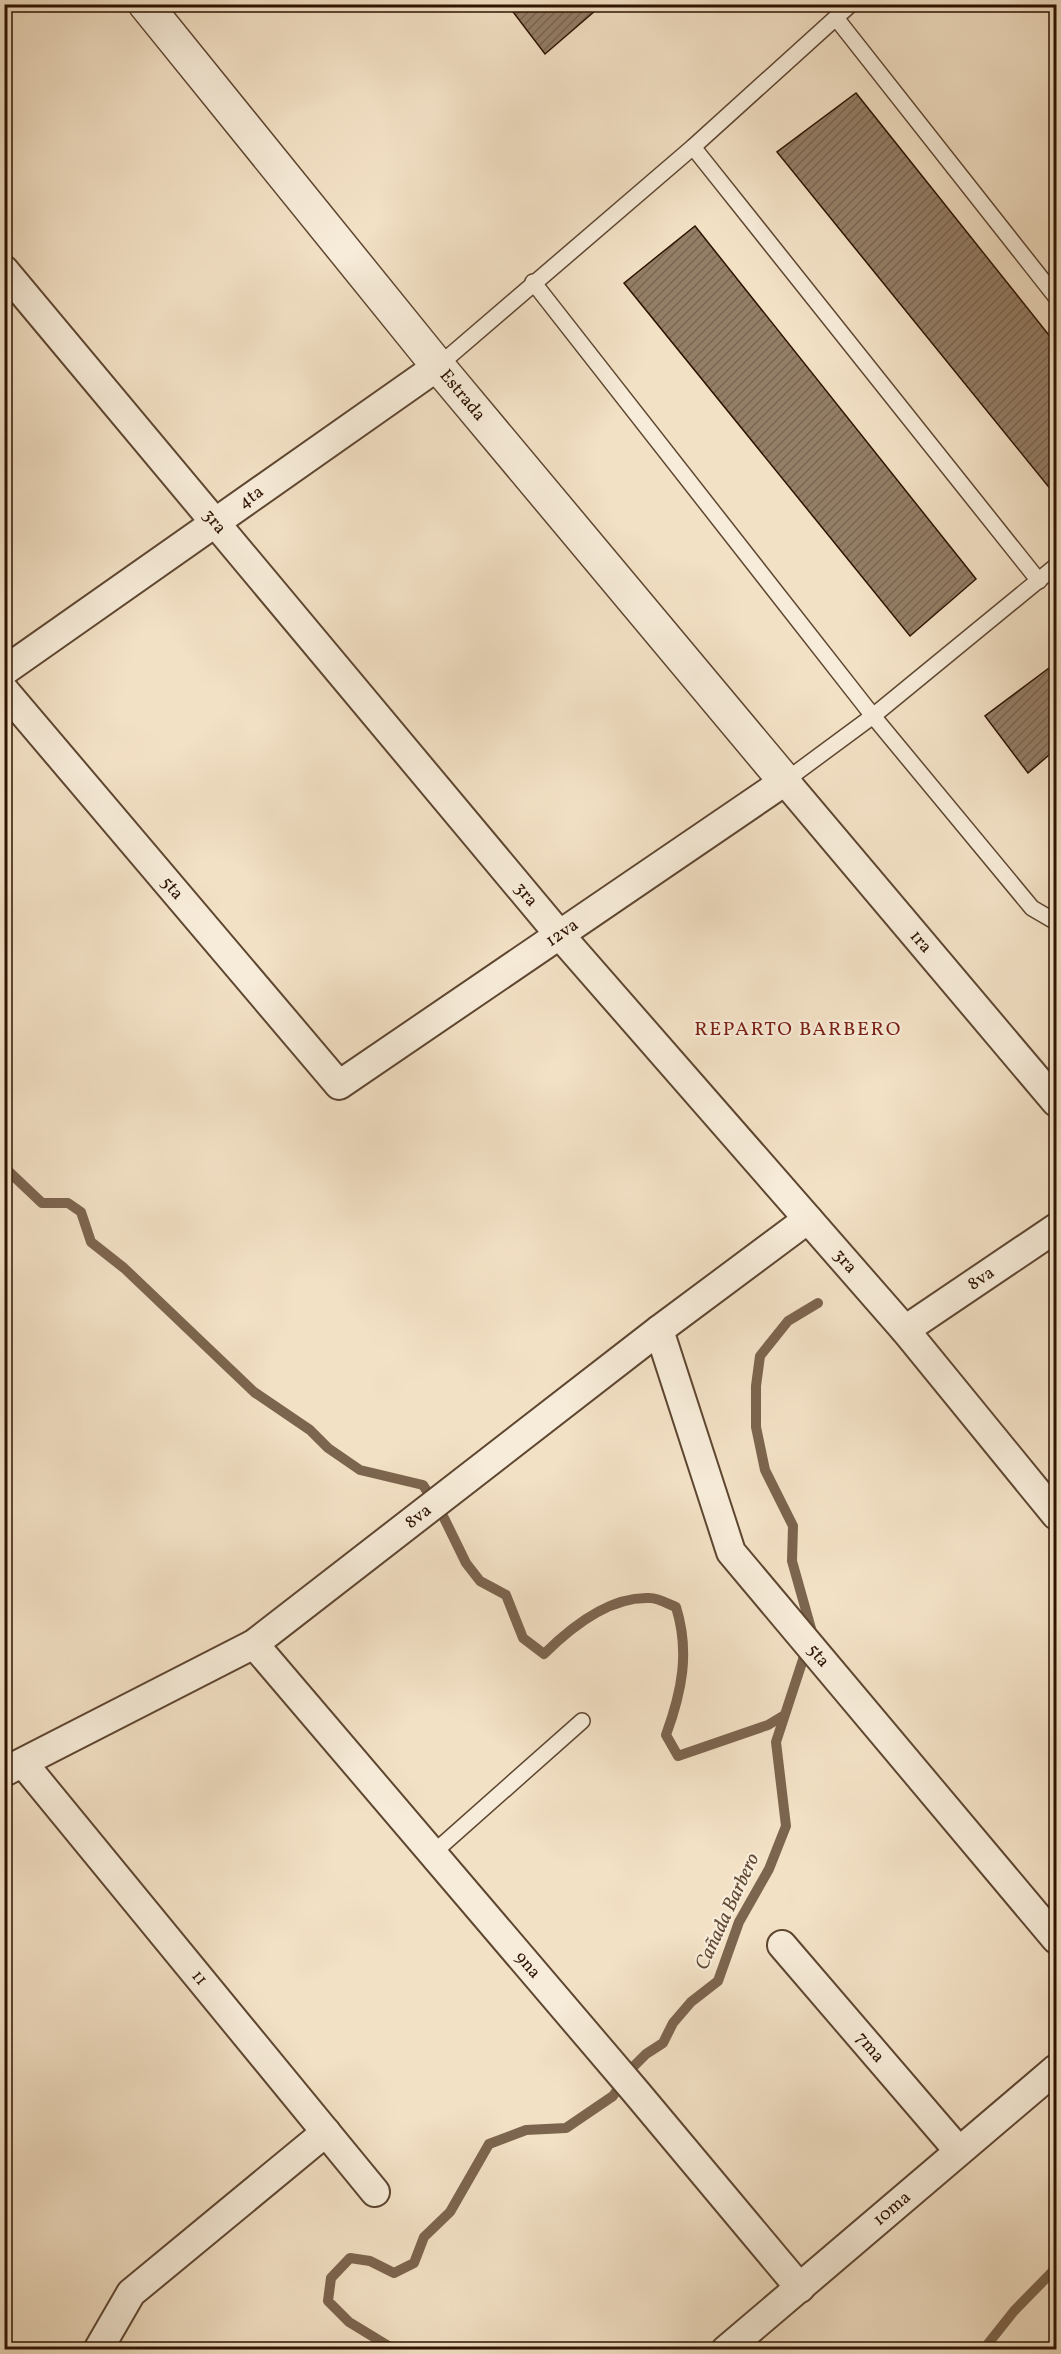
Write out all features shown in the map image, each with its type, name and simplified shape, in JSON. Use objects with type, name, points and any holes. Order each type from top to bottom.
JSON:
[{"type":"street","name":"Estrada","points":[[145,4],[438,366],[785,781]]},
{"type":"street","name":"3ra","points":[[4,270],[558,933],[906,1330],[1056,1515]]},
{"type":"street","name":"4ta","points":[[4,672],[214,521],[438,366]]},
{"type":"street","name":"5ta","points":[[4,690],[339,1085]]},
{"type":"street","name":"12va","points":[[339,1085],[558,933],[785,781]]},
{"type":"street","name":"1ra","points":[[785,781],[1056,1102]]},
{"type":"street","name":"8va","points":[[14,1768],[254,1644],[659,1330],[808,1219]]},
{"type":"street","name":"8va","points":[[906,1330],[1056,1228]]},
{"type":"street","name":"5ta","points":[[659,1330],[731,1552],[1056,1939]]},
{"type":"street","name":"9na","points":[[254,1644],[800,2288]]},
{"type":"street","name":"11","points":[[14,1768],[375,2192]]},
{"type":"street","name":"7ma","points":[[782,1945],[958,2150]]},
{"type":"street","name":"10ma","points":[[726,2349],[1056,2069]]},
{"type":"street","points":[[98,2349],[131,2293],[326,2132]]},
{"type":"lane","points":[[438,366],[533,282],[693,147],[851,4]]},
{"type":"lane","points":[[836,18],[1056,297]]},
{"type":"lane","points":[[693,147],[1039,581]]},
{"type":"lane","points":[[533,282],[873,716],[1032,908],[1056,922]]},
{"type":"lane","points":[[785,781],[873,716],[1056,566]]},
{"type":"lane","points":[[432,1854],[582,1720]]},
{"type":"building","points":[[507,4],[603,4],[545,54]]},
{"type":"building","points":[[856,93],[1056,344],[1056,496],[777,152]]},
{"type":"building","points":[[695,226],[976,579],[910,636],[624,283]]},
{"type":"building","points":[[1053,665],[1056,670],[1056,749],[1028,773],[985,716]]},
{"type":"waterway","points":[[4,1167],[42,1203],[68,1203],[81,1212],[91,1242],[124,1268],[254,1392],[310,1430],[328,1448],[360,1470],[423,1485],[444,1518],[466,1563],[480,1581],[506,1595],[523,1638],[544,1654],[578,1624],[620,1602],[650,1598],[676,1607],[683,1640],[682,1671],[680,1687],[666,1735],[678,1756],[768,1725],[783,1716]]},
{"type":"waterway","name":"Cañada Barbero","points":[[395,2350],[349,2322],[328,2301],[331,2278],[350,2258],[370,2261],[394,2273],[414,2263],[424,2237],[450,2212],[489,2144],[526,2130],[566,2128],[613,2096],[633,2067],[646,2054],[663,2043],[673,2023],[691,2002],[718,1981],[739,1922],[769,1869],[786,1826],[776,1742],[812,1632],[792,1561],[793,1526],[765,1470],[756,1427],[756,1386],[760,1356],[788,1321],[818,1303]]},
{"type":"waterway","points":[[983,2350],[1014,2311],[1056,2268]]},
{"type":"district","name":"REPARTO BARBERO","points":[[798,1030]]}]
